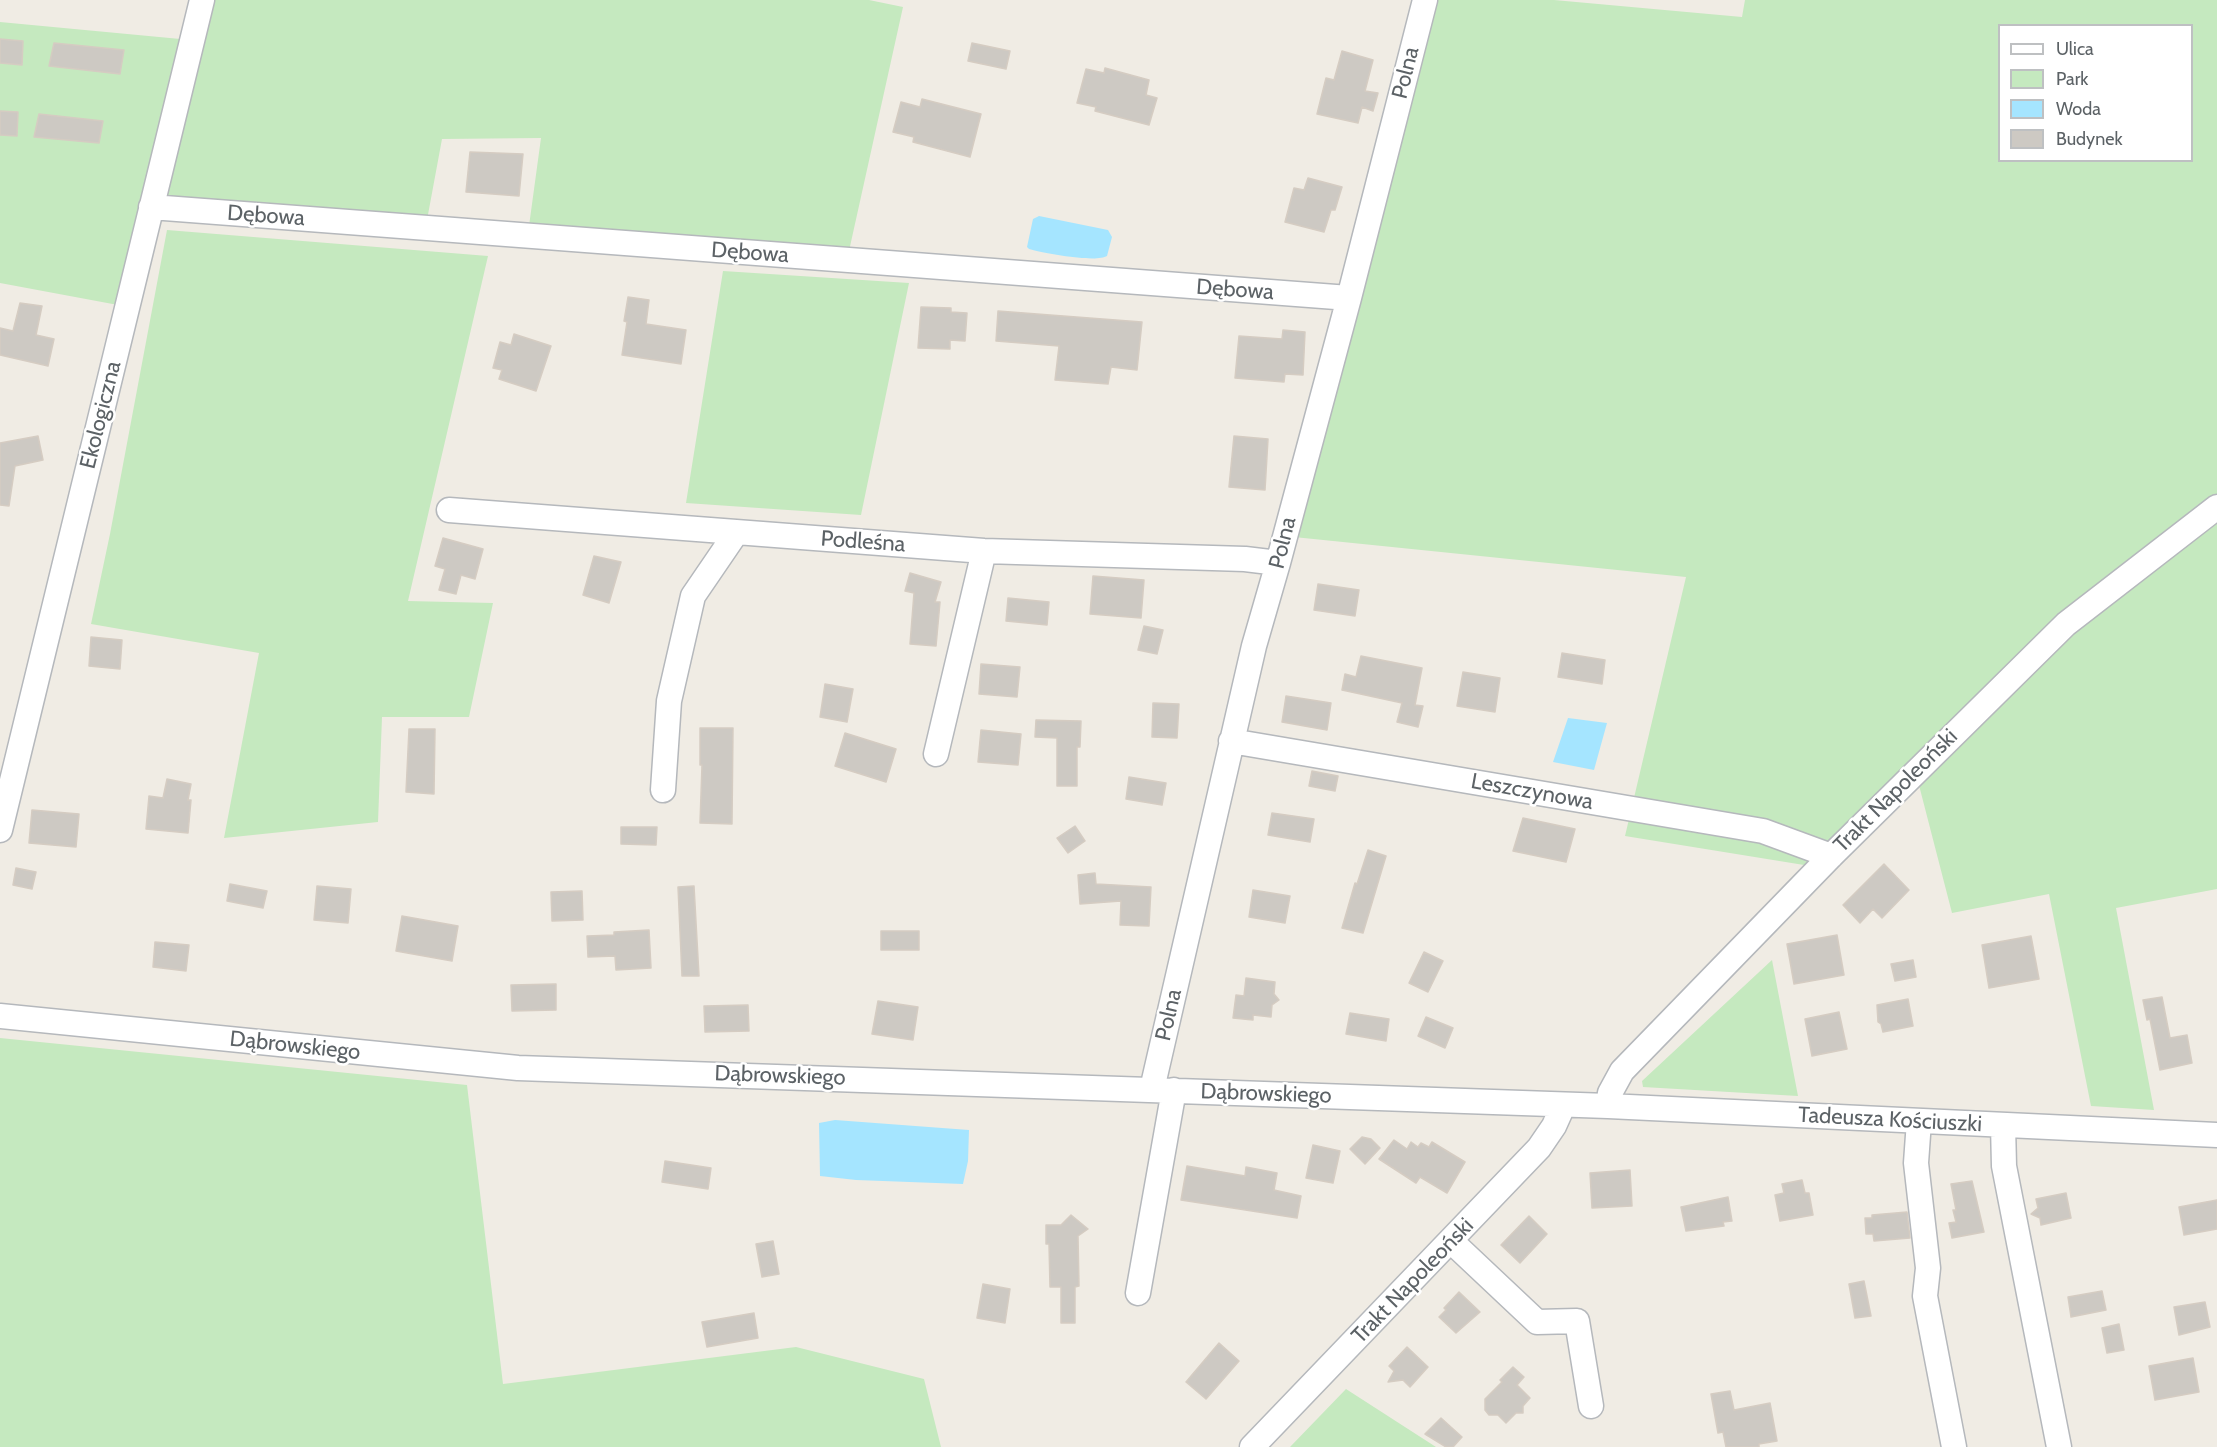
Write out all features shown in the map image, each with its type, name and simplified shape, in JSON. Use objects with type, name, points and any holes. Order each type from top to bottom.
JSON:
[{"type":"street","name":"Ekologiczna","points":[[0,830],[202,0]]},
{"type":"street","name":"Polna","points":[[1138,1293],[1163,1089],[1231,741],[1254,646],[1349,298],[1425,0]]},
{"type":"street","name":"Dębowa","points":[[151,207],[1349,298]]},
{"type":"street","name":"Trakt Napoleoński","points":[[1608,1106],[1610,1093],[1622,1071],[1831,856],[2066,624],[2217,507]]},
{"type":"street","name":"Podleśna","points":[[449,510],[984,551],[1245,559],[1278,563]]},
{"type":"street","points":[[663,790],[669,701],[693,596],[736,533]]},
{"type":"street","points":[[936,754],[984,551]]},
{"type":"street","name":"Leszczynowa","points":[[1231,741],[1763,831],[1831,856]]},
{"type":"street","name":"Dąbrowskiego","points":[[0,1016],[518,1068],[1163,1089],[1563,1106]]},
{"type":"street","name":"Trakt Napoleoński","points":[[1251,1447],[1539,1148],[1554,1126],[1563,1106]]},
{"type":"street","name":"Tadeusza Kościuszki","points":[[1563,1106],[1608,1106],[2217,1135]]},
{"type":"street","points":[[1919,1121],[1916,1163],[1928,1268],[1925,1296],[1954,1447]]},
{"type":"street","points":[[2003,1125],[2004,1166],[2059,1447]]},
{"type":"street","points":[[1451,1241],[1537,1322],[1577,1321],[1592,1406]]},
{"type":"green space","points":[[203,0],[869,0],[903,7],[847,260],[529,226],[541,138],[442,139],[427,220],[151,207]]},
{"type":"green space","points":[[1424,0],[1554,0],[1742,17],[1745,0],[2217,0],[2217,889],[2116,908],[2154,1110],[2091,1106],[2049,894],[1952,913],[1913,762],[1804,865],[1625,836],[1686,577],[1284,536]]},
{"type":"green space","points":[[0,22],[191,40],[118,305],[0,283]]},
{"type":"green space","points":[[167,230],[488,256],[408,601],[493,603],[469,717],[382,717],[378,822],[224,838],[259,653],[91,624]]},
{"type":"green space","points":[[723,271],[909,283],[861,515],[686,503]]},
{"type":"green space","points":[[1772,960],[1798,1096],[1643,1087],[1642,1081]]},
{"type":"green space","points":[[0,1038],[467,1085],[503,1384],[796,1347],[924,1379],[941,1447],[0,1447]]},
{"type":"green space","points":[[1346,1389],[1436,1447],[1290,1447]]},
{"type":"water","points":[[1039,216],[1108,230],[1112,237],[1107,256],[1081,258],[1029,249],[1027,247],[1033,219]]},
{"type":"water","points":[[1568,718],[1607,723],[1594,770],[1553,762]]},
{"type":"water","points":[[835,1120],[969,1130],[968,1161],[963,1184],[856,1180],[820,1176],[819,1123]]},
{"type":"building","points":[[0,39],[23,41],[22,65],[0,63]]},
{"type":"building","points":[[54,43],[124,50],[120,74],[49,66]]},
{"type":"building","points":[[972,43],[1010,51],[1006,69],[968,61]]},
{"type":"building","points":[[1342,51],[1373,60],[1365,91],[1378,93],[1373,111],[1362,107],[1358,123],[1317,114],[1326,78],[1334,80]]},
{"type":"building","points":[[1105,68],[1149,80],[1146,95],[1157,98],[1149,125],[1095,111],[1096,107],[1077,103],[1086,69],[1104,73]]},
{"type":"building","points":[[922,99],[981,114],[970,157],[913,142],[914,137],[893,132],[901,102],[920,107]]},
{"type":"building","points":[[0,111],[18,112],[17,136],[0,135]]},
{"type":"building","points":[[39,114],[103,121],[99,143],[34,137]]},
{"type":"building","points":[[470,152],[523,154],[519,196],[466,192]]},
{"type":"building","points":[[1308,178],[1342,187],[1335,210],[1331,210],[1324,232],[1285,222],[1294,188],[1304,190]]},
{"type":"building","points":[[628,297],[649,300],[646,324],[686,330],[681,364],[622,355]]},
{"type":"building","points":[[20,303],[42,306],[36,335],[54,339],[48,366],[0,355],[0,328],[13,331]]},
{"type":"building","points":[[921,307],[951,308],[951,312],[967,313],[965,341],[950,340],[950,349],[918,348]]},
{"type":"building","points":[[998,311],[1142,322],[1137,370],[1111,367],[1108,384],[1055,380],[1059,346],[996,341]]},
{"type":"building","points":[[1283,330],[1305,332],[1303,375],[1285,374],[1284,382],[1235,378],[1239,336],[1282,339]]},
{"type":"building","points":[[514,334],[551,346],[536,391],[499,379],[502,370],[493,368],[500,342],[511,345]]},
{"type":"building","points":[[38,436],[43,460],[15,466],[9,506],[0,505],[0,443]]},
{"type":"building","points":[[1234,436],[1268,439],[1265,490],[1229,487]]},
{"type":"building","points":[[443,538],[483,549],[475,579],[461,575],[456,594],[439,590],[445,569],[435,566]]},
{"type":"building","points":[[594,556],[621,562],[609,603],[583,595]]},
{"type":"building","points":[[910,573],[941,582],[935,602],[940,602],[936,646],[910,644],[914,593],[905,591]]},
{"type":"building","points":[[1093,576],[1144,580],[1141,618],[1090,614]]},
{"type":"building","points":[[1318,584],[1359,590],[1355,616],[1314,610]]},
{"type":"building","points":[[1008,598],[1049,602],[1047,625],[1006,621]]},
{"type":"building","points":[[1144,626],[1163,630],[1157,654],[1138,650]]},
{"type":"building","points":[[91,637],[122,640],[120,669],[89,666]]},
{"type":"building","points":[[1562,653],[1605,660],[1602,684],[1558,677]]},
{"type":"building","points":[[1361,656],[1422,668],[1415,705],[1423,706],[1418,727],[1397,722],[1402,703],[1342,690],[1345,674],[1356,677]]},
{"type":"building","points":[[981,664],[1020,667],[1017,697],[979,694]]},
{"type":"building","points":[[1463,672],[1500,678],[1495,712],[1457,706]]},
{"type":"building","points":[[825,684],[853,689],[847,722],[820,717]]},
{"type":"building","points":[[1286,696],[1331,703],[1327,730],[1282,722]]},
{"type":"building","points":[[1153,703],[1179,704],[1177,738],[1152,737]]},
{"type":"building","points":[[1036,720],[1081,721],[1080,747],[1077,747],[1077,786],[1057,786],[1057,738],[1035,737]]},
{"type":"building","points":[[700,728],[733,728],[732,824],[700,823],[702,765],[700,765]]},
{"type":"building","points":[[409,729],[435,729],[434,794],[406,792]]},
{"type":"building","points":[[981,730],[1021,734],[1018,765],[978,762]]},
{"type":"building","points":[[845,733],[896,749],[886,782],[835,766]]},
{"type":"building","points":[[1312,771],[1338,776],[1335,791],[1309,786]]},
{"type":"building","points":[[1129,777],[1166,783],[1162,805],[1126,799]]},
{"type":"building","points":[[167,779],[191,784],[188,800],[191,800],[188,833],[146,829],[149,796],[163,798]]},
{"type":"building","points":[[32,810],[79,814],[76,847],[29,843]]},
{"type":"building","points":[[1272,813],[1314,819],[1310,842],[1268,835]]},
{"type":"building","points":[[1523,818],[1575,829],[1566,862],[1513,851]]},
{"type":"building","points":[[1075,826],[1085,841],[1068,853],[1057,838]]},
{"type":"building","points":[[621,827],[657,827],[656,845],[621,844]]},
{"type":"building","points":[[1368,850],[1386,856],[1363,933],[1342,928],[1355,883],[1357,884]]},
{"type":"building","points":[[1884,864],[1909,890],[1882,918],[1873,909],[1860,923],[1843,905]]},
{"type":"building","points":[[16,868],[36,872],[32,889],[13,885]]},
{"type":"building","points":[[1095,873],[1096,884],[1151,887],[1149,926],[1120,925],[1121,901],[1080,904],[1078,875]]},
{"type":"building","points":[[230,884],[267,891],[263,908],[227,901]]},
{"type":"building","points":[[317,886],[351,889],[348,923],[314,920]]},
{"type":"building","points":[[694,886],[699,976],[682,976],[678,887]]},
{"type":"building","points":[[1253,890],[1290,896],[1285,923],[1249,917]]},
{"type":"building","points":[[582,891],[583,920],[552,921],[551,892]]},
{"type":"building","points":[[402,916],[458,926],[452,961],[396,951]]},
{"type":"building","points":[[649,930],[651,968],[616,970],[615,956],[588,957],[587,936]]},
{"type":"building","points":[[881,931],[919,931],[919,950],[881,950]]},
{"type":"building","points":[[1837,935],[1844,975],[1794,984],[1787,944]]},
{"type":"building","points":[[2031,936],[2039,979],[1989,988],[1982,945]]},
{"type":"building","points":[[155,942],[189,945],[186,971],[153,967]]},
{"type":"building","points":[[1424,952],[1443,961],[1428,992],[1409,983]]},
{"type":"building","points":[[1913,960],[1916,977],[1895,981],[1891,964]]},
{"type":"building","points":[[1246,978],[1275,982],[1274,994],[1279,1000],[1272,1005],[1271,1017],[1253,1015],[1253,1020],[1233,1018],[1236,995],[1244,996]]},
{"type":"building","points":[[556,984],[556,1010],[512,1011],[511,985]]},
{"type":"building","points":[[2162,997],[2170,1038],[2187,1035],[2192,1063],[2160,1070],[2150,1019],[2147,1020],[2143,1000]]},
{"type":"building","points":[[1908,999],[1913,1026],[1883,1032],[1878,1022],[1877,1005]]},
{"type":"building","points":[[878,1001],[918,1007],[913,1040],[872,1034]]},
{"type":"building","points":[[748,1005],[749,1031],[705,1032],[704,1006]]},
{"type":"building","points":[[1839,1012],[1847,1049],[1812,1056],[1805,1019]]},
{"type":"building","points":[[1350,1013],[1389,1019],[1386,1041],[1346,1034]]},
{"type":"building","points":[[1426,1017],[1453,1028],[1445,1048],[1418,1036]]},
{"type":"building","points":[[1362,1137],[1371,1139],[1380,1148],[1365,1164],[1350,1149]]},
{"type":"building","points":[[1394,1140],[1407,1149],[1411,1142],[1418,1147],[1421,1143],[1429,1147],[1432,1142],[1465,1162],[1447,1193],[1420,1177],[1416,1183],[1379,1159]]},
{"type":"building","points":[[1313,1145],[1340,1151],[1333,1183],[1306,1178]]},
{"type":"building","points":[[665,1161],[711,1168],[708,1189],[662,1182]]},
{"type":"building","points":[[1187,1166],[1245,1176],[1246,1167],[1277,1173],[1274,1190],[1301,1196],[1297,1218],[1181,1200]]},
{"type":"building","points":[[1630,1170],[1632,1206],[1592,1208],[1590,1173]]},
{"type":"building","points":[[1802,1180],[1805,1193],[1809,1193],[1813,1215],[1780,1221],[1775,1195],[1784,1193],[1782,1184]]},
{"type":"building","points":[[1972,1181],[1984,1232],[1952,1238],[1949,1223],[1956,1222],[1953,1210],[1956,1210],[1951,1184]]},
{"type":"building","points":[[2066,1193],[2071,1218],[2041,1225],[2040,1218],[2031,1214],[2038,1208],[2036,1199]]},
{"type":"building","points":[[1728,1197],[1732,1221],[1723,1222],[1724,1226],[1686,1231],[1681,1207]]},
{"type":"building","points":[[2217,1200],[2217,1229],[2184,1235],[2179,1207]]},
{"type":"building","points":[[1907,1212],[1910,1238],[1874,1241],[1873,1234],[1866,1234],[1865,1218],[1872,1218],[1872,1215]]},
{"type":"building","points":[[1071,1215],[1088,1229],[1078,1236],[1079,1286],[1075,1287],[1075,1323],[1061,1323],[1061,1287],[1050,1287],[1046,1225],[1061,1225]]},
{"type":"building","points":[[1529,1216],[1547,1234],[1520,1263],[1501,1245]]},
{"type":"building","points":[[773,1241],[779,1274],[762,1277],[756,1244]]},
{"type":"building","points":[[1864,1281],[1871,1316],[1855,1318],[1849,1284]]},
{"type":"building","points":[[983,1284],[1010,1289],[1005,1323],[977,1318]]},
{"type":"building","points":[[2102,1291],[2106,1310],[2071,1317],[2068,1297]]},
{"type":"building","points":[[1459,1292],[1480,1312],[1456,1333],[1439,1317]]},
{"type":"building","points":[[2205,1302],[2210,1327],[2179,1335],[2174,1307]]},
{"type":"building","points":[[754,1313],[758,1338],[707,1347],[702,1322]]},
{"type":"building","points":[[2119,1324],[2124,1350],[2107,1353],[2102,1328]]},
{"type":"building","points":[[1219,1343],[1239,1361],[1206,1399],[1186,1382]]},
{"type":"building","points":[[1407,1347],[1428,1367],[1410,1387],[1403,1380],[1388,1382],[1394,1371],[1389,1366]]},
{"type":"building","points":[[2193,1358],[2199,1392],[2155,1400],[2149,1366]]},
{"type":"building","points":[[1513,1367],[1524,1377],[1517,1385],[1530,1398],[1523,1406],[1523,1413],[1516,1413],[1506,1423],[1498,1415],[1489,1415],[1485,1410],[1485,1399]]},
{"type":"building","points":[[1730,1391],[1734,1410],[1770,1403],[1777,1441],[1759,1444],[1759,1447],[1726,1447],[1723,1432],[1718,1433],[1711,1394]]},
{"type":"building","points":[[1441,1418],[1462,1437],[1453,1447],[1446,1447],[1425,1434]]}]
